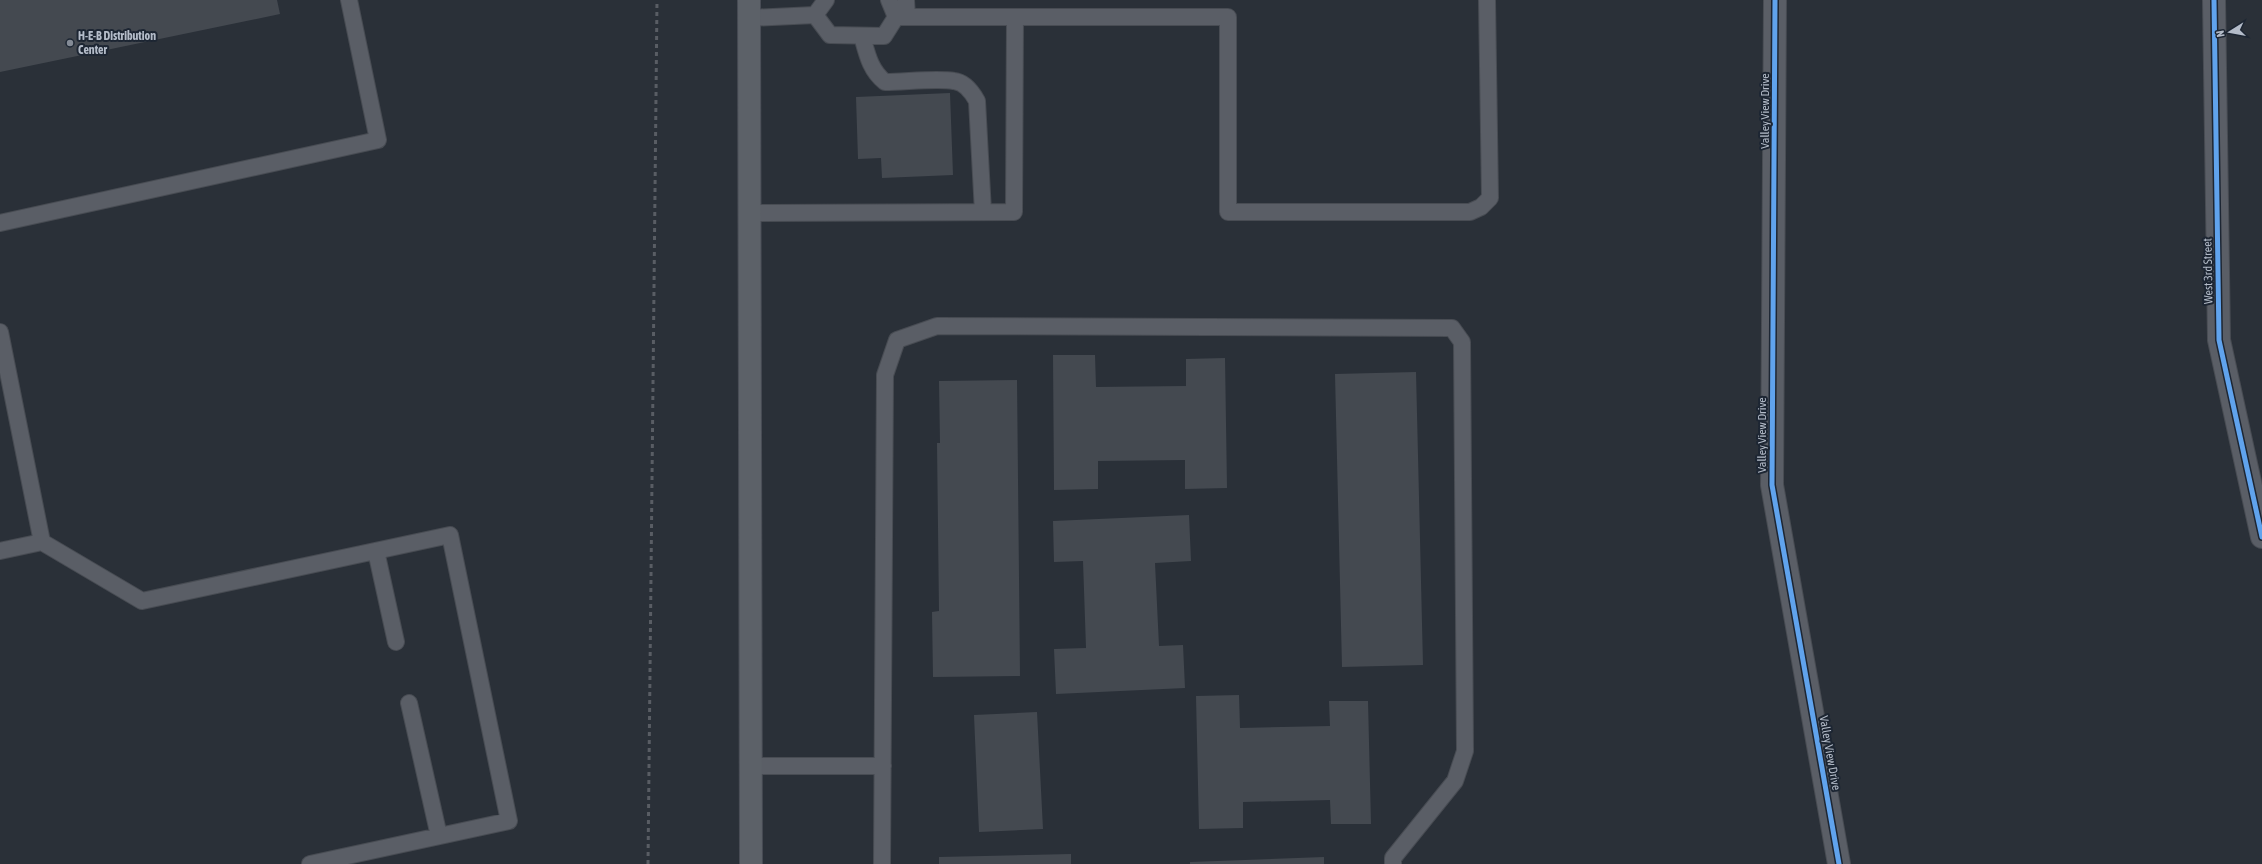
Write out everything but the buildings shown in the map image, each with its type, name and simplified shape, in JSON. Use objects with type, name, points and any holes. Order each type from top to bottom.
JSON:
[{"type":"main road","points":[[749,9],[752,766],[751,864]]},
{"type":"street","name":"Valley View Drive","points":[[1775,0],[1772,485],[1839,864]]},
{"type":"street","name":"West 3rd Street","points":[[2214,0],[2219,340],[2262,538]]},
{"type":"lane","points":[[0,223],[378,140],[349,0]]},
{"type":"lane","points":[[815,15],[826,0]]},
{"type":"lane","points":[[889,0],[901,17]]},
{"type":"lane","points":[[749,9],[815,15],[830,35],[884,36],[901,17],[906,0]]},
{"type":"lane","points":[[901,17],[1228,17],[1228,212],[1470,212],[1481,207],[1490,198],[1488,0]]},
{"type":"lane","points":[[750,213],[1014,212],[1014,17]]},
{"type":"lane","points":[[862,36],[870,63],[877,76],[885,82],[955,80],[966,86],[972,92],[977,101],[983,212]]},
{"type":"lane","points":[[882,864],[885,375],[897,340],[937,326],[1452,328],[1462,342],[1465,752],[1455,781],[1393,858],[1393,864]]},
{"type":"lane","points":[[0,332],[42,542]]},
{"type":"lane","points":[[0,551],[42,542],[142,601],[450,535],[509,821],[310,864]]},
{"type":"lane","points":[[376,551],[396,642]]},
{"type":"lane","points":[[409,703],[439,836]]},
{"type":"lane","points":[[752,766],[883,766]]},
{"type":"railway","points":[[648,864],[657,0]]},
{"type":"cycle path","points":[[1775,0],[1772,485],[1839,864]]},
{"type":"cycle path","points":[[2214,0],[2219,340],[2262,537]]},
{"type":"place","name":"H-E-B Distribution Center","points":[[70,43]]}]
